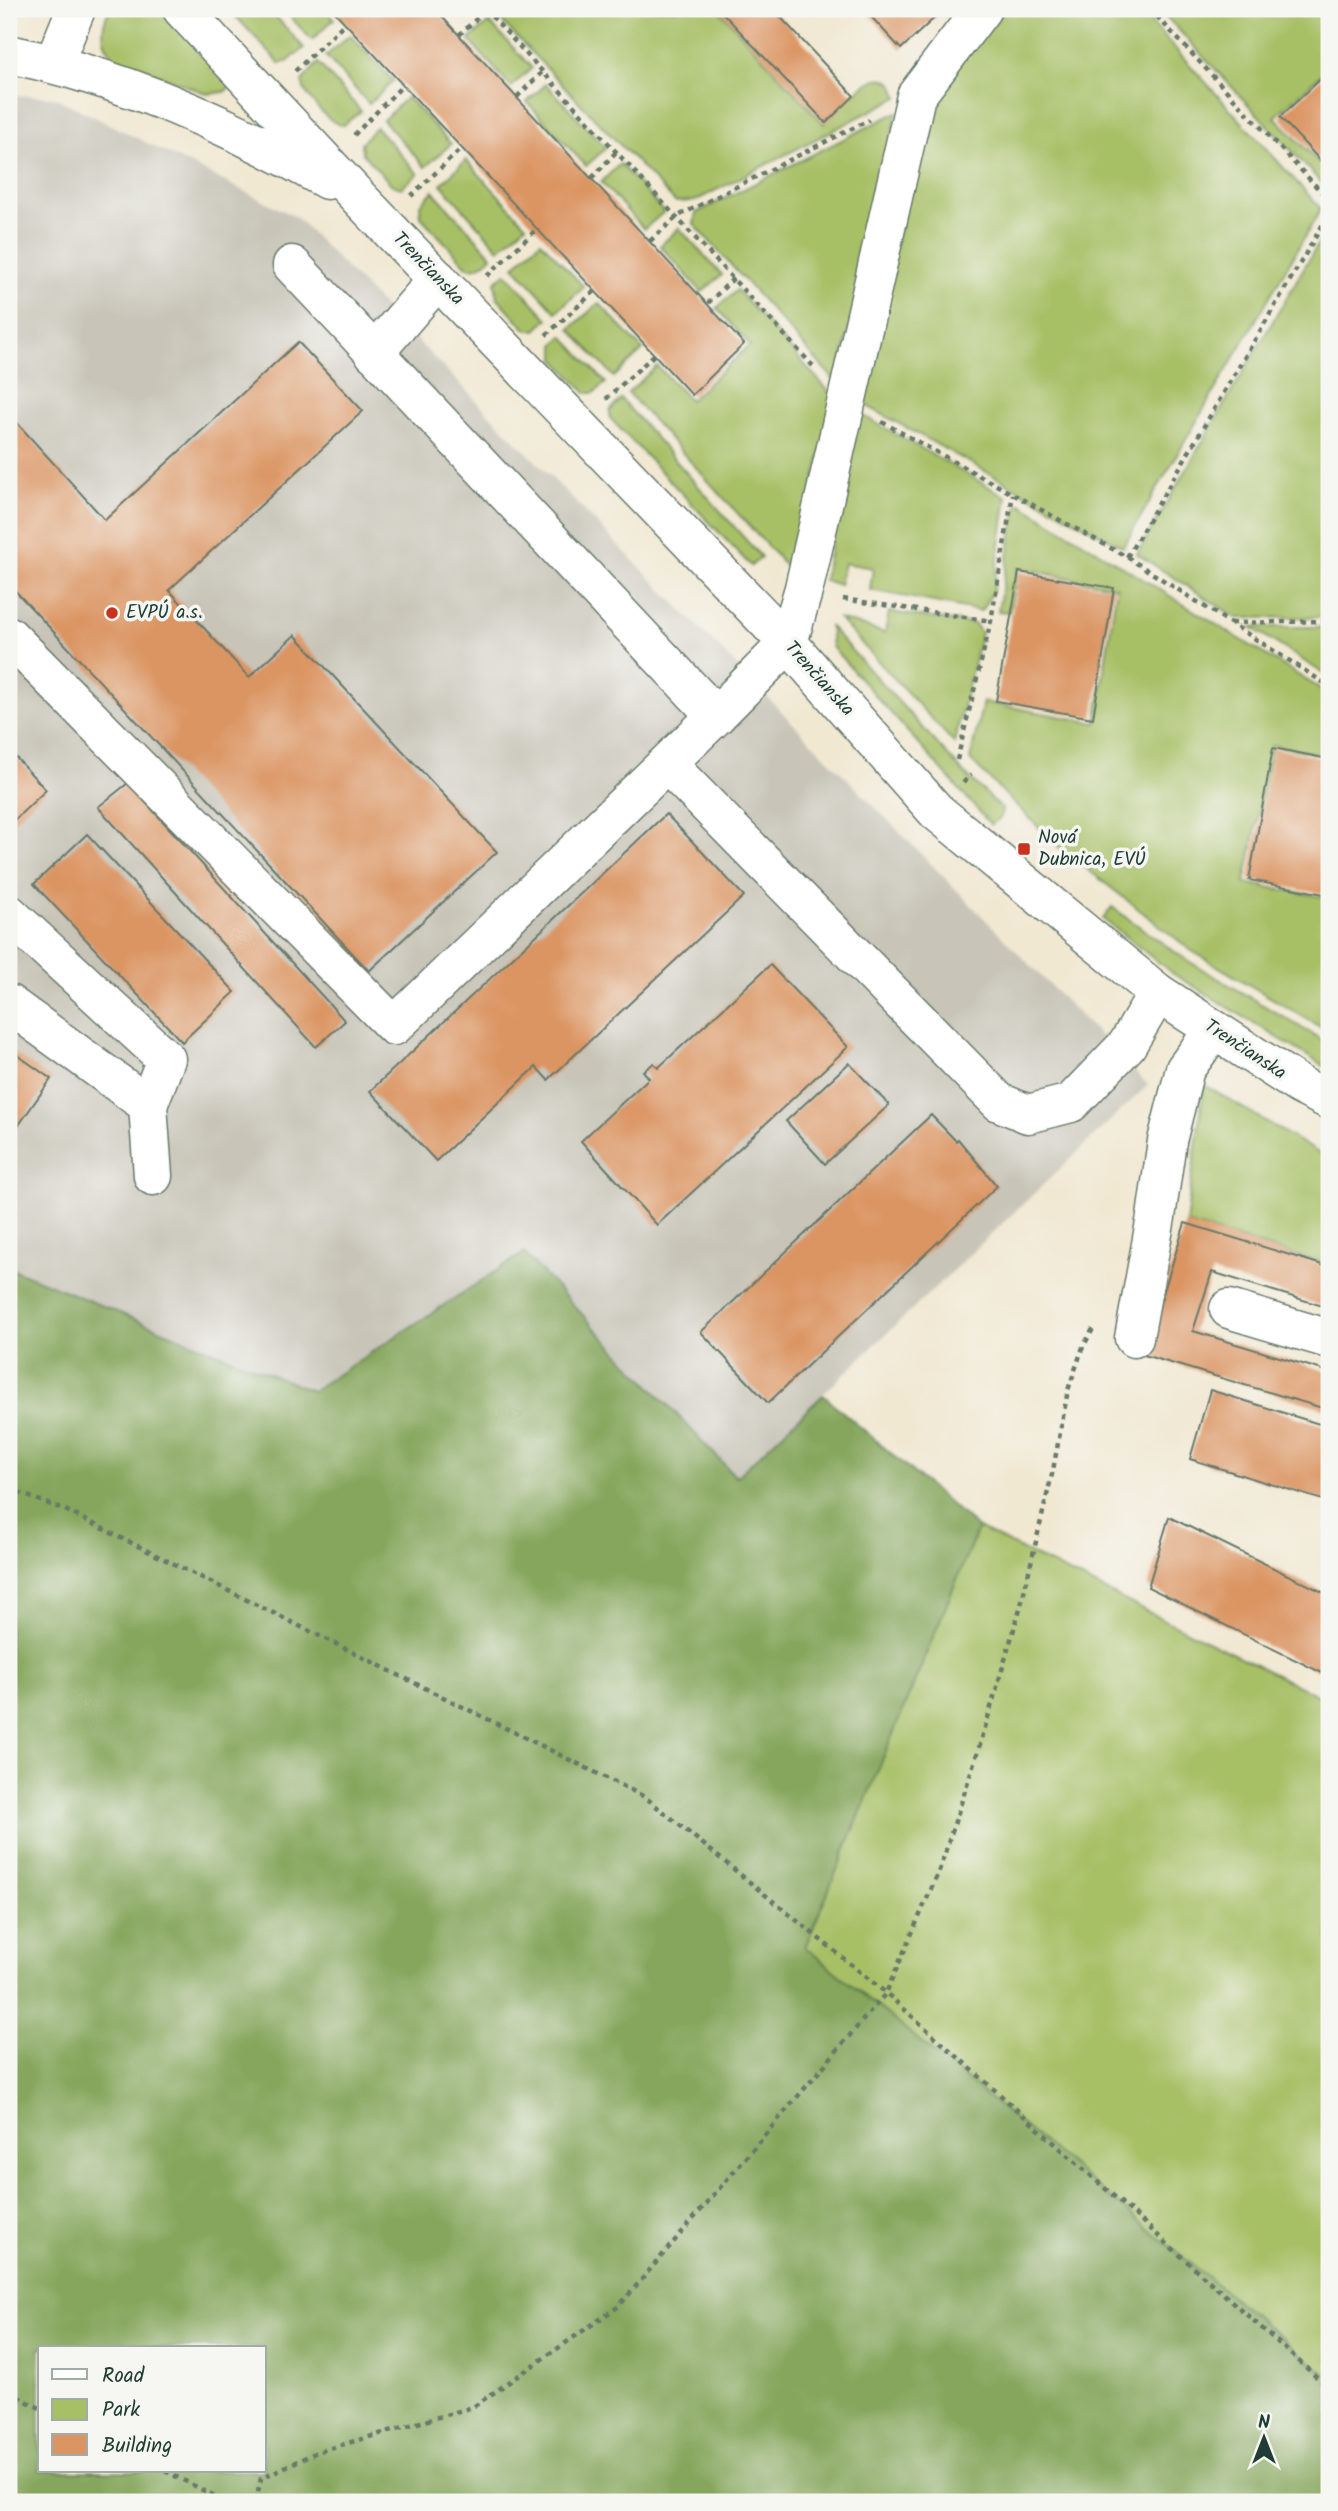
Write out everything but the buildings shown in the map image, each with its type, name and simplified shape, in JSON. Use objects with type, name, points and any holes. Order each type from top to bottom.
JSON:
[{"type":"street","points":[[54,64],[76,9]]},
{"type":"street","name":"Trenčianska","points":[[182,9],[326,163],[788,643],[936,811],[1158,993],[1301,1086],[1329,1100]]},
{"type":"street","points":[[9,636],[394,1026],[667,764],[788,643],[804,588],[916,96],[982,9]]},
{"type":"street","name":"Trenčianska","points":[[9,54],[54,64],[185,109],[272,149],[371,210]]},
{"type":"street","points":[[292,265],[716,716]]},
{"type":"street","points":[[374,353],[448,290]]},
{"type":"street","points":[[667,764],[999,1102],[1028,1114],[1071,1103],[1127,1045],[1158,993]]},
{"type":"street","points":[[9,914],[166,1059],[148,1105],[153,1176]]},
{"type":"street","points":[[9,1004],[148,1105]]},
{"type":"street","points":[[1134,1338],[1167,1141],[1185,1069],[1214,1030]]},
{"type":"street","points":[[1229,1309],[1329,1339]]},
{"type":"path","points":[[1150,9],[1329,200]]},
{"type":"path","points":[[459,35],[486,10]]},
{"type":"path","points":[[267,99],[345,23]]},
{"type":"path","points":[[517,97],[543,71]]},
{"type":"path","points":[[326,163],[403,85]]},
{"type":"path","points":[[650,241],[678,216],[916,96]]},
{"type":"path","points":[[371,210],[462,148]]},
{"type":"path","points":[[592,178],[617,151]]},
{"type":"path","points":[[1127,556],[1329,214]]},
{"type":"path","points":[[448,290],[537,229]]},
{"type":"path","points":[[708,303],[734,278]]},
{"type":"path","points":[[516,361],[595,291]]},
{"type":"path","points":[[578,425],[654,355]]},
{"type":"path","points":[[957,760],[991,621],[1013,494]]},
{"type":"path","points":[[837,598],[991,621]]},
{"type":"path","points":[[1230,623],[1329,621]]},
{"type":"path","points":[[257,2502],[261,2478],[317,2452],[472,2406],[620,2306],[886,1993],[939,1871],[982,1738],[1021,1605],[1053,1470],[1068,1390],[1083,1347],[1096,1325]]},
{"type":"path","points":[[9,1489],[65,1510],[645,1797],[886,1993],[1329,2388]]},
{"type":"path","points":[[9,2392],[38,2407]]},
{"type":"path","points":[[167,2472],[227,2502]]},
{"type":"shaded area","points":[[9,95],[54,97],[296,217],[1148,1085],[736,1477],[524,1253],[312,1391],[9,1268]]},
{"type":"green space","points":[[110,9],[180,9],[233,85],[224,92],[208,94],[116,59],[107,47],[103,35],[104,22]]},
{"type":"green space","points":[[229,9],[269,9],[304,48],[287,62],[279,63]]},
{"type":"green space","points":[[283,9],[325,9],[334,19],[312,40]]},
{"type":"green space","points":[[490,9],[718,9],[824,124],[852,95],[874,80],[884,79],[892,84],[898,97],[695,201],[675,202]]},
{"type":"green space","points":[[997,9],[1139,9],[1321,209],[1123,547],[858,401],[931,95]]},
{"type":"green space","points":[[1159,9],[1329,9],[1329,67],[1275,117],[1329,173],[1329,191]]},
{"type":"green space","points":[[489,22],[532,68],[511,87],[469,40]]},
{"type":"green space","points":[[350,35],[393,81],[369,104],[326,56]]},
{"type":"green space","points":[[318,63],[361,111],[343,125],[325,115],[304,87],[302,81]]},
{"type":"green space","points":[[546,84],[606,148],[586,166],[527,102]]},
{"type":"green space","points":[[407,97],[451,144],[425,167],[383,120]]},
{"type":"green space","points":[[897,112],[837,383],[694,224],[696,213]]},
{"type":"green space","points":[[376,127],[418,174],[401,188],[392,185],[362,153],[361,143]]},
{"type":"green space","points":[[466,160],[526,225],[499,249],[441,184]]},
{"type":"green space","points":[[620,164],[664,212],[644,229],[601,182]]},
{"type":"green space","points":[[433,191],[492,256],[481,265],[468,267],[421,217],[420,205]]},
{"type":"green space","points":[[1329,225],[1329,617],[1237,618],[1137,554]]},
{"type":"green space","points":[[679,228],[722,275],[702,292],[660,246]]},
{"type":"green space","points":[[541,241],[584,287],[556,312],[514,266]]},
{"type":"green space","points":[[506,273],[548,319],[536,330],[527,330],[497,297],[495,282]]},
{"type":"green space","points":[[737,290],[834,397],[793,574],[628,393],[657,366],[690,400],[750,345],[717,308]]},
{"type":"green space","points":[[599,303],[643,350],[614,377],[570,329]]},
{"type":"green space","points":[[563,336],[606,383],[594,393],[586,393],[555,359],[555,344]]},
{"type":"green space","points":[[621,399],[761,557],[751,566],[610,418],[610,411]]},
{"type":"green space","points":[[855,411],[1007,497],[993,591],[981,611],[870,590],[873,568],[844,563],[839,585],[824,580]]},
{"type":"green space","points":[[1021,504],[1329,694],[1329,756],[1272,745],[1245,883],[1329,898],[1329,964],[1323,999],[1329,1001],[1329,1032],[1192,951],[1059,847],[970,760],[983,702],[1096,723],[1117,587],[1018,568],[1009,612],[998,611],[1017,507]]},
{"type":"green space","points":[[889,612],[975,624],[981,633],[954,743],[839,619],[885,633]]},
{"type":"green space","points":[[830,627],[963,772],[1002,809],[1001,817],[991,825],[832,647]]},
{"type":"green space","points":[[1251,627],[1329,627],[1329,677]]},
{"type":"green space","points":[[1112,907],[1185,959],[1329,1044],[1329,1069],[1172,973],[1103,919]]},
{"type":"green space","points":[[1204,1085],[1329,1159],[1329,1265],[1186,1223]]},
{"type":"green space","points":[[524,1253],[736,1477],[823,1395],[978,1528],[805,1947],[1329,2377],[1329,2502],[9,2502],[9,1268],[312,1391]]},
{"type":"green space","points":[[978,1528],[1329,1701],[1329,2377],[805,1947]]},
{"type":"place","name":"EVPÚ a.s.","points":[[112,613]]},
{"type":"place","name":"Nová Dubnica, EVÚ","points":[[1024,849]]}]
